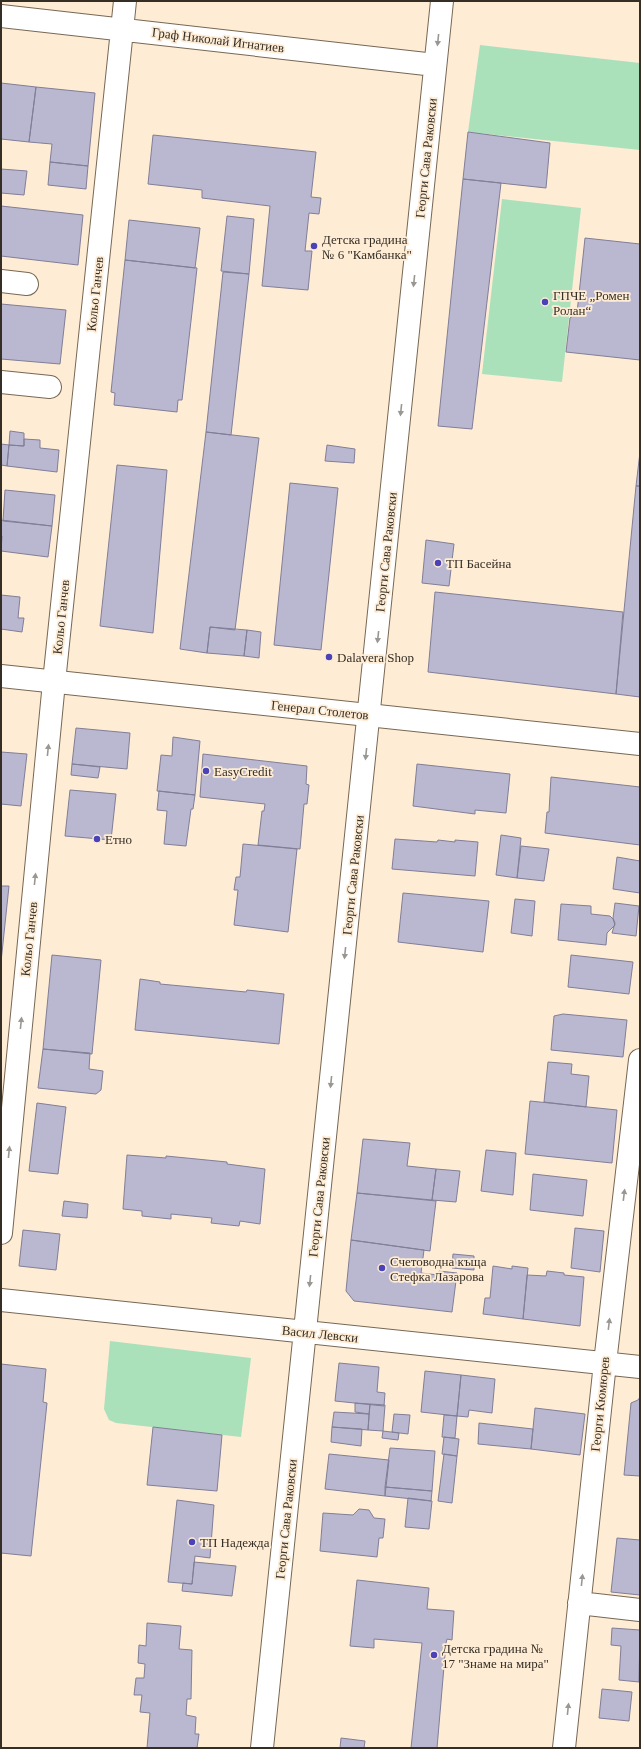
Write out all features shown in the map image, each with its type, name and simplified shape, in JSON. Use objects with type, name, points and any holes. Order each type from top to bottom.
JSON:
[{"type":"street","name":"Кольо Ганчев","points":[[1,1233],[54,682],[125,1]]},
{"type":"street","name":"Георги Сава Раковски","points":[[262,1748],[370,715],[442,1]]},
{"type":"street","name":"Граф Николай Игнатиев","points":[[1,16],[435,65]]},
{"type":"street","points":[[1,281],[28,284]]},
{"type":"street","points":[[1,382],[50,387]]},
{"type":"street","name":"Генерал Столетов","points":[[1,676],[640,744]]},
{"type":"street","name":"Георги Кюмюрев","points":[[564,1748],[605,1363],[640,1060]]},
{"type":"street","name":"Васил Левски","points":[[1,1300],[640,1367]]},
{"type":"street","points":[[579,1603],[640,1610]]},
{"type":"green space","points":[[480,45],[640,63],[640,150],[468,132]]},
{"type":"green space","points":[[502,199],[581,208],[562,382],[482,374]]},
{"type":"green space","points":[[110,1341],[251,1358],[241,1437],[116,1423],[109,1420],[104,1409]]},
{"type":"building","points":[[1,83],[36,87],[29,142],[1,139]]},
{"type":"building","points":[[36,87],[95,93],[88,166],[50,162],[52,144],[29,142]]},
{"type":"building","points":[[468,132],[550,143],[546,188],[463,179]]},
{"type":"building","points":[[153,135],[316,152],[311,197],[321,198],[319,214],[309,213],[305,251],[312,251],[308,290],[262,286],[270,206],[202,198],[202,190],[148,184]]},
{"type":"building","points":[[50,162],[88,166],[86,189],[48,185]]},
{"type":"building","points":[[1,169],[27,171],[24,195],[1,193]]},
{"type":"building","points":[[463,179],[501,183],[472,429],[438,426]]},
{"type":"building","points":[[1,206],[83,215],[78,265],[1,256]]},
{"type":"building","points":[[227,216],[254,219],[249,274],[221,271]]},
{"type":"building","points":[[129,220],[200,228],[195,268],[125,260]]},
{"type":"building","points":[[585,238],[640,244],[640,360],[566,352],[570,318],[577,313]]},
{"type":"building","points":[[125,260],[197,268],[182,400],[178,400],[177,412],[114,405],[115,393],[111,392]]},
{"type":"building","points":[[223,272],[249,274],[231,435],[206,432]]},
{"type":"building","points":[[1,304],[66,310],[60,364],[1,359]]},
{"type":"building","points":[[10,431],[24,433],[24,446],[9,445]]},
{"type":"building","points":[[206,432],[259,438],[235,630],[210,627],[207,653],[180,649]]},
{"type":"building","points":[[24,439],[40,440],[40,448],[59,450],[57,472],[7,466],[9,445],[24,446]]},
{"type":"building","points":[[1,444],[9,445],[7,466],[1,465]]},
{"type":"building","points":[[327,445],[355,449],[354,463],[325,461]]},
{"type":"building","points":[[640,452],[640,486],[636,486]]},
{"type":"building","points":[[117,465],[167,470],[153,633],[100,626]]},
{"type":"building","points":[[290,483],[338,488],[321,650],[274,645]]},
{"type":"building","points":[[636,486],[640,486],[640,697],[616,694]]},
{"type":"building","points":[[5,490],[55,495],[52,526],[3,521]]},
{"type":"building","points":[[1,520],[52,526],[48,557],[1,551]]},
{"type":"building","name":"ТП Басейна","points":[[426,540],[454,544],[449,586],[422,583]]},
{"type":"building","points":[[435,592],[623,612],[616,694],[428,672]]},
{"type":"building","points":[[1,595],[20,597],[18,618],[24,618],[22,632],[1,629]]},
{"type":"building","points":[[210,627],[247,630],[244,656],[207,653]]},
{"type":"building","points":[[247,630],[261,632],[259,658],[244,656]]},
{"type":"building","points":[[76,728],[130,733],[127,769],[72,764]]},
{"type":"building","points":[[173,737],[200,741],[195,795],[157,791],[161,755],[172,756]]},
{"type":"building","points":[[1,752],[27,754],[21,806],[1,804]]},
{"type":"building","points":[[203,754],[307,766],[306,784],[309,785],[307,804],[304,804],[300,849],[258,845],[262,811],[264,811],[265,804],[200,797]]},
{"type":"building","points":[[72,764],[100,767],[98,778],[71,775]]},
{"type":"building","points":[[417,764],[510,774],[506,813],[475,810],[475,814],[413,806]]},
{"type":"building","points":[[551,777],[640,787],[640,845],[545,833],[547,812],[549,812]]},
{"type":"building","points":[[70,790],[116,794],[111,840],[65,836]]},
{"type":"building","points":[[159,791],[195,795],[193,809],[191,809],[186,846],[164,844],[167,811],[157,810]]},
{"type":"building","points":[[501,835],[521,838],[517,878],[496,875]]},
{"type":"building","points":[[395,839],[437,842],[438,840],[455,842],[455,840],[478,842],[475,876],[392,869]]},
{"type":"building","points":[[243,844],[297,849],[288,932],[234,925],[238,890],[234,890],[236,877],[240,877]]},
{"type":"building","points":[[521,846],[549,849],[544,881],[517,878]]},
{"type":"building","points":[[617,857],[640,861],[640,893],[613,889]]},
{"type":"building","points":[[1,886],[9,886],[1,962]]},
{"type":"building","points":[[403,893],[489,901],[483,952],[398,942]]},
{"type":"building","points":[[515,899],[535,901],[532,936],[511,933]]},
{"type":"building","points":[[615,903],[639,906],[636,936],[612,933],[615,923],[613,918]]},
{"type":"building","points":[[561,904],[591,906],[591,914],[610,916],[615,925],[607,933],[606,945],[558,940]]},
{"type":"building","points":[[52,955],[101,960],[92,1054],[43,1049]]},
{"type":"building","points":[[571,955],[633,962],[629,994],[568,987]]},
{"type":"building","points":[[140,979],[160,982],[160,984],[284,994],[279,1044],[135,1030]]},
{"type":"building","points":[[563,1014],[627,1020],[623,1057],[551,1050],[554,1016]]},
{"type":"building","points":[[43,1049],[90,1053],[89,1069],[103,1071],[101,1090],[96,1094],[38,1088]]},
{"type":"building","points":[[548,1062],[572,1064],[571,1074],[589,1076],[586,1107],[544,1102]]},
{"type":"building","points":[[530,1101],[617,1110],[612,1163],[525,1154]]},
{"type":"building","points":[[37,1103],[66,1107],[58,1174],[29,1171]]},
{"type":"building","points":[[363,1139],[410,1143],[407,1166],[436,1169],[432,1200],[357,1193]]},
{"type":"building","points":[[486,1150],[516,1153],[513,1195],[481,1191]]},
{"type":"building","points":[[127,1155],[166,1158],[166,1156],[227,1162],[227,1164],[265,1169],[260,1224],[240,1221],[239,1226],[211,1223],[212,1218],[171,1214],[171,1219],[142,1216],[142,1211],[123,1209]]},
{"type":"building","points":[[436,1169],[460,1171],[456,1202],[432,1200]]},
{"type":"building","points":[[533,1174],[587,1180],[583,1216],[530,1210]]},
{"type":"building","points":[[357,1193],[436,1201],[430,1251],[351,1240]]},
{"type":"building","points":[[64,1201],[88,1204],[87,1218],[62,1216]]},
{"type":"building","points":[[575,1228],[604,1231],[600,1272],[571,1268]]},
{"type":"building","points":[[23,1230],[60,1234],[56,1270],[19,1266]]},
{"type":"building","points":[[351,1240],[424,1250],[421,1273],[438,1275],[439,1271],[457,1273],[452,1312],[354,1301],[346,1291]]},
{"type":"building","points":[[453,1254],[474,1256],[474,1270],[452,1268]]},
{"type":"building","points":[[493,1266],[512,1269],[512,1266],[528,1268],[523,1319],[483,1314],[485,1298],[490,1298]]},
{"type":"building","points":[[547,1271],[564,1273],[564,1275],[584,1277],[580,1326],[523,1319],[527,1275],[546,1276]]},
{"type":"building","points":[[339,1363],[379,1367],[377,1392],[385,1393],[384,1406],[335,1401]]},
{"type":"building","points":[[1,1364],[46,1369],[43,1402],[47,1403],[31,1556],[1,1553]]},
{"type":"building","points":[[425,1371],[461,1375],[457,1416],[421,1412]]},
{"type":"building","points":[[461,1375],[495,1379],[492,1413],[469,1410],[468,1417],[457,1416]]},
{"type":"building","points":[[640,1397],[640,1476],[624,1475],[631,1403],[638,1400]]},
{"type":"building","points":[[355,1403],[370,1404],[369,1414],[355,1412]]},
{"type":"building","points":[[370,1404],[385,1405],[383,1431],[368,1430]]},
{"type":"building","points":[[535,1408],[585,1414],[580,1455],[531,1449]]},
{"type":"building","points":[[334,1412],[369,1414],[368,1430],[332,1427]]},
{"type":"building","points":[[394,1414],[410,1415],[408,1434],[392,1432]]},
{"type":"building","points":[[444,1415],[457,1416],[455,1438],[442,1437]]},
{"type":"building","points":[[479,1423],[533,1429],[531,1449],[478,1444]]},
{"type":"building","points":[[153,1427],[222,1435],[217,1491],[147,1485]]},
{"type":"building","points":[[332,1427],[362,1429],[361,1446],[331,1442]]},
{"type":"building","points":[[383,1431],[399,1433],[398,1440],[382,1438]]},
{"type":"building","points":[[444,1437],[459,1439],[457,1456],[442,1454]]},
{"type":"building","points":[[390,1448],[435,1451],[432,1491],[385,1487]]},
{"type":"building","points":[[329,1454],[389,1460],[385,1496],[325,1489]]},
{"type":"building","points":[[444,1454],[457,1456],[452,1503],[438,1501]]},
{"type":"building","points":[[385,1487],[432,1491],[431,1501],[385,1496]]},
{"type":"building","points":[[408,1498],[432,1501],[429,1529],[405,1527]]},
{"type":"building","name":"ТП Надежда","points":[[177,1500],[214,1505],[210,1558],[195,1556],[192,1584],[168,1582]]},
{"type":"building","points":[[359,1509],[369,1510],[374,1518],[385,1519],[383,1538],[379,1538],[377,1557],[320,1551],[323,1513],[353,1515]]},
{"type":"building","points":[[617,1538],[640,1540],[640,1595],[611,1592]]},
{"type":"building","points":[[194,1562],[236,1566],[232,1596],[182,1591],[183,1583],[192,1584]]},
{"type":"building","points":[[357,1580],[429,1588],[427,1609],[454,1611],[452,1640],[447,1639],[446,1643],[437,1748],[411,1748],[422,1643],[374,1639],[374,1648],[350,1646]]},
{"type":"building","points":[[147,1623],[181,1626],[179,1649],[192,1650],[191,1699],[187,1699],[186,1715],[196,1717],[195,1734],[199,1734],[197,1748],[147,1748],[150,1713],[140,1712],[142,1695],[134,1695],[136,1678],[144,1678],[145,1664],[138,1663],[139,1645],[146,1646]]},
{"type":"building","points":[[612,1628],[640,1630],[639,1682],[619,1680],[621,1646],[611,1645]]},
{"type":"building","points":[[602,1689],[632,1692],[629,1721],[599,1718]]},
{"type":"building","points":[[341,1738],[365,1741],[364,1748],[340,1748]]},
{"type":"place","name":"Детска градина № 6 \"Камбанка\"","points":[[314,246]]},
{"type":"place","name":"ГПЧЕ „Ромен Ролан“","points":[[545,302]]},
{"type":"place","name":"ТП Басейна","points":[[438,563]]},
{"type":"place","name":"Dalavera Shop","points":[[329,657]]},
{"type":"place","name":"EasyCredit","points":[[206,771]]},
{"type":"place","name":"Етно","points":[[97,839]]},
{"type":"place","name":"Счетоводна къща Стефка Лазарова","points":[[382,1268]]},
{"type":"place","name":"ТП Надежда","points":[[192,1542]]},
{"type":"place","name":"Детска градина № 17 \"Знаме на мира\"","points":[[434,1655]]}]
